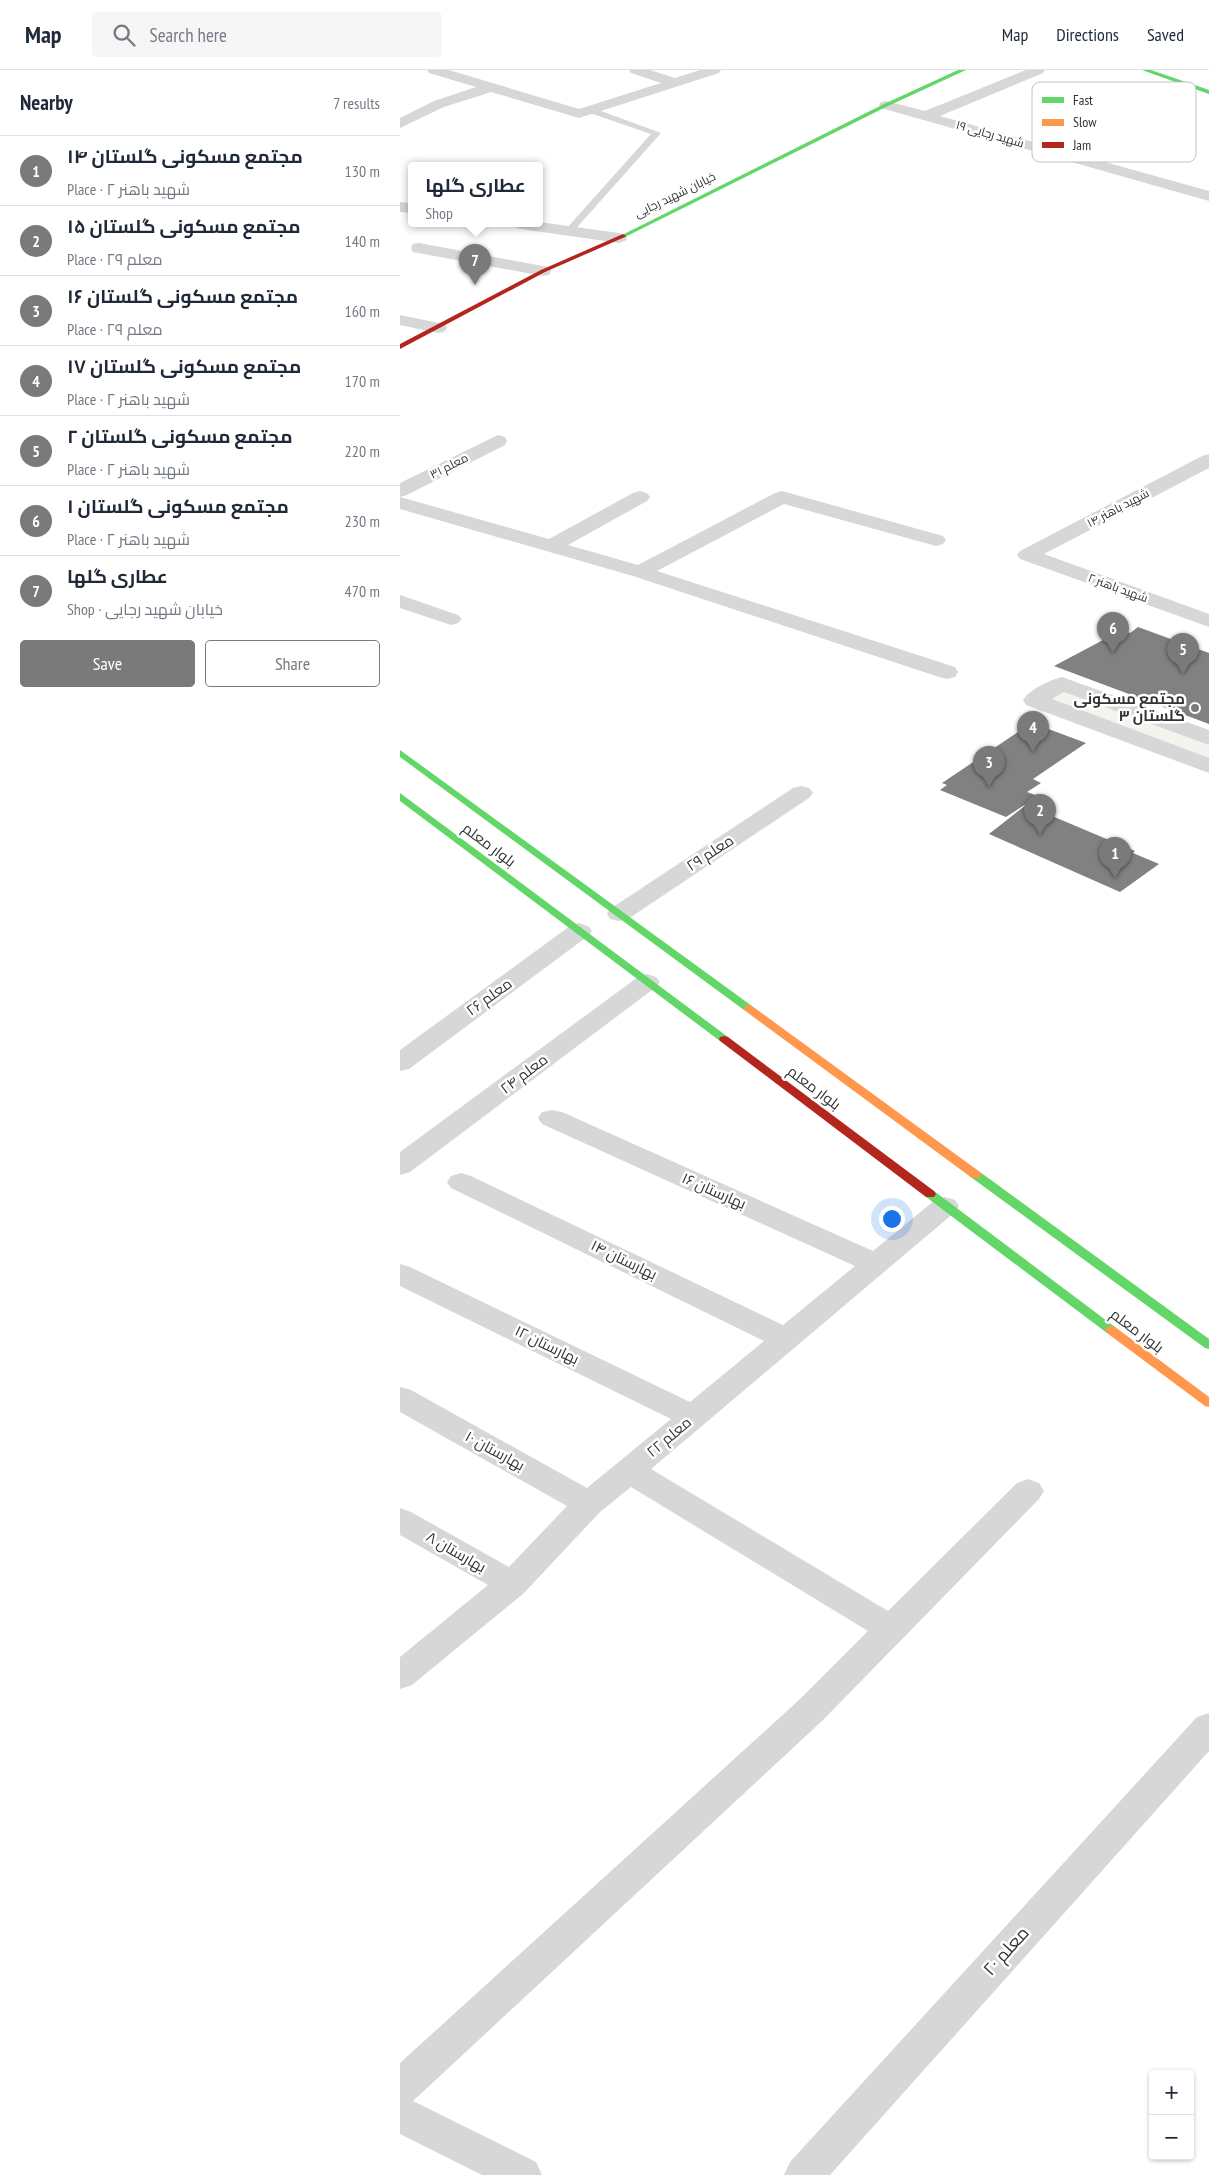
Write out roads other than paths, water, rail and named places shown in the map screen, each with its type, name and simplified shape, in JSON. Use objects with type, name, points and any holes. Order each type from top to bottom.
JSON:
[{"type":"main road","name":"خیابان شهید رجایی","points":[[400,347],[543,271],[619,238],[886,105],[963,70]]},
{"type":"main road","points":[[1145,70],[1180,82]]},
{"type":"main road","points":[[1196,88],[1209,92]]},
{"type":"main road","name":"بلوار معلم","points":[[400,752],[781,1037],[1209,1345]]},
{"type":"main road","name":"بلوار معلم","points":[[400,796],[648,982],[750,1054],[945,1206],[1209,1403]]},
{"type":"street","points":[[434,70],[585,112],[714,70]]},
{"type":"street","points":[[636,70],[676,82]]},
{"type":"street","points":[[926,116],[1038,70]]},
{"type":"street","points":[[400,124],[439,104],[492,87]]},
{"type":"street","name":"شهید رجایی ۱۹","points":[[886,105],[1032,146]]},
{"type":"street","name":"شهید رجایی ۱۹","points":[[1089,162],[1209,196]]},
{"type":"street","points":[[541,227],[619,238]]},
{"type":"street","points":[[419,248],[543,271]]},
{"type":"street","points":[[400,320],[438,328]]},
{"type":"street","name":"معلم ۳۱","points":[[400,491],[498,441]]},
{"type":"street","name":"شهید باهنر ۱۴","points":[[1027,555],[1209,460]]},
{"type":"street","points":[[552,546],[640,497]]},
{"type":"street","points":[[640,572],[782,497],[936,540]]},
{"type":"street","points":[[400,503],[640,572],[947,672]]},
{"type":"street","name":"شهید باهنر ۲","points":[[1027,555],[1208,623]]},
{"type":"street","points":[[400,601],[451,620]]},
{"type":"street","points":[[1166,621],[1208,623]]},
{"type":"street","points":[[1209,738],[1062,684],[1034,700],[1209,766]]},
{"type":"street","name":"معلم ۲۹","points":[[619,914],[801,793]]},
{"type":"street","name":"معلم ۲۶","points":[[400,1063],[579,931]]},
{"type":"street","name":"معلم ۲۴","points":[[400,1166],[648,982]]},
{"type":"street","name":"بهارستان ۱۶","points":[[552,1118],[876,1264]]},
{"type":"street","name":"بهارستان ۱۴","points":[[461,1182],[786,1339]]},
{"type":"street","name":"معلم ۲۲","points":[[400,1676],[512,1584],[589,1504],[945,1206]]},
{"type":"street","name":"بهارستان ۱۲","points":[[400,1274],[694,1417]]},
{"type":"street","name":"بهارستان ۱۰","points":[[400,1398],[589,1504]]},
{"type":"street","points":[[629,1471],[891,1629]]},
{"type":"street","points":[[400,2088],[811,1710],[1028,1491]]},
{"type":"street","name":"بهارستان ۸","points":[[400,1520],[512,1584]]},
{"type":"street","name":"معلم ۲۰","points":[[804,2175],[1209,1727]]},
{"type":"street","points":[[400,2114],[522,2175]]},
{"type":"lane","points":[[569,231],[658,133],[585,112]]},
{"type":"place","name":"عطاری گلها","points":[[475,285]]},
{"type":"place","name":"مجتمع مسکونی گلستان ۱","points":[[1113,653]]},
{"type":"place","name":"مجتمع مسکونی گلستان ۲","points":[[1183,674]]},
{"type":"place","name":"مجتمع مسکونی گلستان ۳","points":[[1195,708]]},
{"type":"place","name":"مجتمع مسکونی گلستان ۱۷","points":[[1033,752]]},
{"type":"place","name":"مجتمع مسکونی گلستان ۱۶","points":[[989,787]]},
{"type":"place","name":"مجتمع مسکونی گلستان ۱۵","points":[[1040,835]]},
{"type":"place","name":"مجتمع مسکونی گلستان ۱۴","points":[[1115,878]]}]
